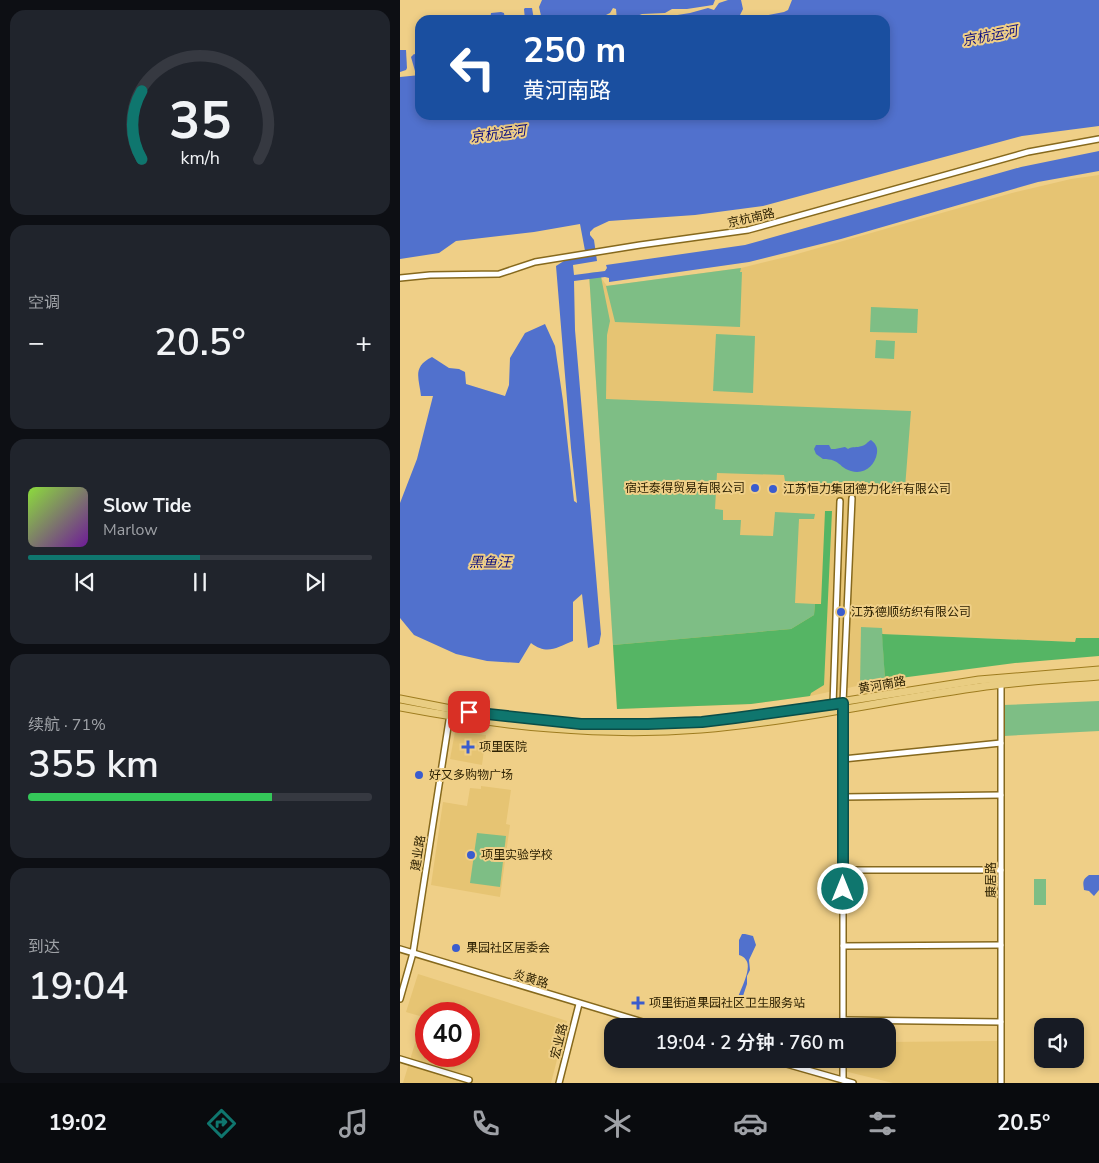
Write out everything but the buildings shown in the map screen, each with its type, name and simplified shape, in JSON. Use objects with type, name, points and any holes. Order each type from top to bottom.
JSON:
[{"type":"main road","name":"黄河南路","points":[[400,707],[561,723],[648,724],[722,720],[843,707],[1001,681],[1099,670]]},
{"type":"main road","name":"黄河南路","points":[[1001,681],[1099,676]]},
{"type":"main road","name":"黄河南路","points":[[400,699],[450,713]]},
{"type":"street","name":"京杭南路","points":[[400,278],[438,274],[499,274],[535,262],[748,230],[1010,157],[1099,139]]},
{"type":"street","points":[[843,1018],[843,707],[852,498]]},
{"type":"street","points":[[834,708],[840,501]]},
{"type":"street","name":"康居路","points":[[1001,681],[1001,1083]]},
{"type":"street","name":"建业路","points":[[400,999],[413,953],[450,713]]},
{"type":"street","points":[[843,759],[1001,743]]},
{"type":"street","points":[[843,797],[1001,795]]},
{"type":"street","points":[[843,870],[1001,870]]},
{"type":"street","points":[[843,946],[1001,945]]},
{"type":"street","name":"炎黄路","points":[[400,949],[628,1018]]},
{"type":"street","name":"宏业路","points":[[559,1083],[579,1004]]},
{"type":"street","points":[[896,1023],[1001,1022]]},
{"type":"street","points":[[400,1059],[469,1080]]},
{"type":"street","points":[[801,1068],[852,1083]]},
{"type":"street","points":[[843,1068],[843,1080]]},
{"type":"shaded area","points":[[1099,175],[1099,638],[1076,638],[1075,642],[882,634],[885,680],[810,696],[751,704],[617,709],[589,273],[600,272],[607,286],[741,268],[790,256],[1012,193],[1071,179]]},
{"type":"shaded area","name":"项里医院","points":[[455,732],[486,735],[482,765],[450,759]]},
{"type":"shaded area","name":"项里实验学校","points":[[481,786],[511,790],[506,824],[510,825],[500,897],[431,885],[443,802],[467,806],[470,788],[481,789]]},
{"type":"shaded area","points":[[418,974],[567,1021],[551,1083],[403,1083],[415,1043],[415,1067],[480,1067],[480,1002],[415,1002],[415,1015],[406,1012]]},
{"type":"shaded area","points":[[998,1041],[998,1083],[893,1083],[844,1071],[844,1068],[896,1068],[896,1042]]},
{"type":"green space","points":[[741,268],[740,327],[615,322],[606,286]]},
{"type":"green space","points":[[600,272],[610,321],[607,335],[606,399],[911,411],[905,488],[785,481],[784,475],[717,473],[715,509],[723,510],[723,520],[741,520],[740,535],[773,536],[775,512],[815,514],[814,519],[799,519],[795,603],[815,604],[814,615],[791,629],[613,645],[589,273]]},
{"type":"green space","points":[[871,307],[918,309],[917,333],[870,332]]},
{"type":"green space","points":[[716,334],[755,336],[753,393],[713,391]]},
{"type":"green space","points":[[876,340],[895,341],[894,359],[875,358]]},
{"type":"green space","points":[[825,511],[832,511],[824,685],[811,693],[810,696],[751,704],[617,709],[613,645],[791,629],[814,615],[815,604],[821,604]]},
{"type":"green space","points":[[861,627],[882,628],[885,680],[860,686]]},
{"type":"green space","points":[[882,634],[1075,642],[1076,638],[1099,638],[1099,656],[1015,663],[885,680]]},
{"type":"green space","points":[[1099,701],[1099,731],[1004,736],[1003,705]]},
{"type":"green space","points":[[477,833],[506,836],[500,887],[470,883]]},
{"type":"green space","points":[[1034,879],[1046,879],[1046,905],[1034,905]]},
{"type":"water","points":[[542,0],[715,0],[713,5],[672,9],[665,13],[640,15],[617,15],[616,9],[613,8],[606,15],[541,15],[539,7]]},
{"type":"water","points":[[728,0],[741,0],[743,9],[740,15],[677,15],[708,8],[714,10],[719,3]]},
{"type":"water","points":[[792,0],[1099,0],[1099,126],[1022,136],[763,206],[695,215],[609,221],[590,232],[594,240],[597,261],[573,265],[574,275],[605,271],[606,265],[745,245],[1021,167],[1099,151],[1099,171],[1038,182],[841,239],[749,262],[609,282],[609,278],[605,277],[574,281],[575,330],[601,634],[599,644],[588,648],[582,594],[573,602],[573,641],[552,649],[542,649],[531,643],[519,663],[487,661],[456,654],[414,635],[400,618],[400,503],[417,459],[433,396],[421,396],[418,378],[419,369],[432,357],[449,368],[465,372],[466,384],[505,396],[509,385],[510,358],[525,333],[545,324],[555,346],[574,501],[577,503],[556,266],[567,259],[586,256],[580,224],[534,232],[456,241],[439,253],[400,259],[400,77],[415,76],[415,120],[890,120],[890,15],[768,15],[788,10]]},
{"type":"water","points":[[532,8],[533,15],[525,15],[524,9]]},
{"type":"water","points":[[501,12],[504,15],[491,15],[491,13]]},
{"type":"water","points":[[400,50],[406,50],[407,68],[400,72]]},
{"type":"water","points":[[415,54],[415,71],[411,57]]},
{"type":"water","points":[[871,440],[877,447],[876,458],[868,468],[860,472],[844,468],[833,460],[823,459],[816,454],[814,449],[816,445],[829,445],[831,449],[845,447],[848,449],[863,446]]},
{"type":"water","points":[[1089,875],[1099,875],[1099,890],[1094,896],[1089,891],[1084,890],[1085,878]]},
{"type":"water","points":[[742,934],[753,936],[756,945],[749,960],[750,970],[739,1008],[736,1003],[748,969],[746,960],[739,955],[739,940]]},
{"type":"place","name":"宿迁泰得贸易有限公司","points":[[755,488]]},
{"type":"place","name":"江苏恒力集团德力化纤有限公司","points":[[773,489]]},
{"type":"place","name":"江苏德顺纺织有限公司","points":[[841,612]]},
{"type":"place","name":"项里医院","points":[[468,747]]},
{"type":"place","name":"好又多购物广场","points":[[419,775]]},
{"type":"place","name":"项里实验学校","points":[[471,855]]},
{"type":"place","name":"果园社区居委会","points":[[456,948]]},
{"type":"place","name":"项里街道果园社区卫生服务站","points":[[638,1003]]},
{"type":"route","points":[[469,712],[561,723],[648,724],[702,722],[843,703],[843,889]]},
{"type":"water label","name":"京杭运河","points":[[990,36]]},
{"type":"water label","name":"京杭运河","points":[[498,134]]},
{"type":"water label","name":"黑鱼汪","points":[[490,562]]}]
